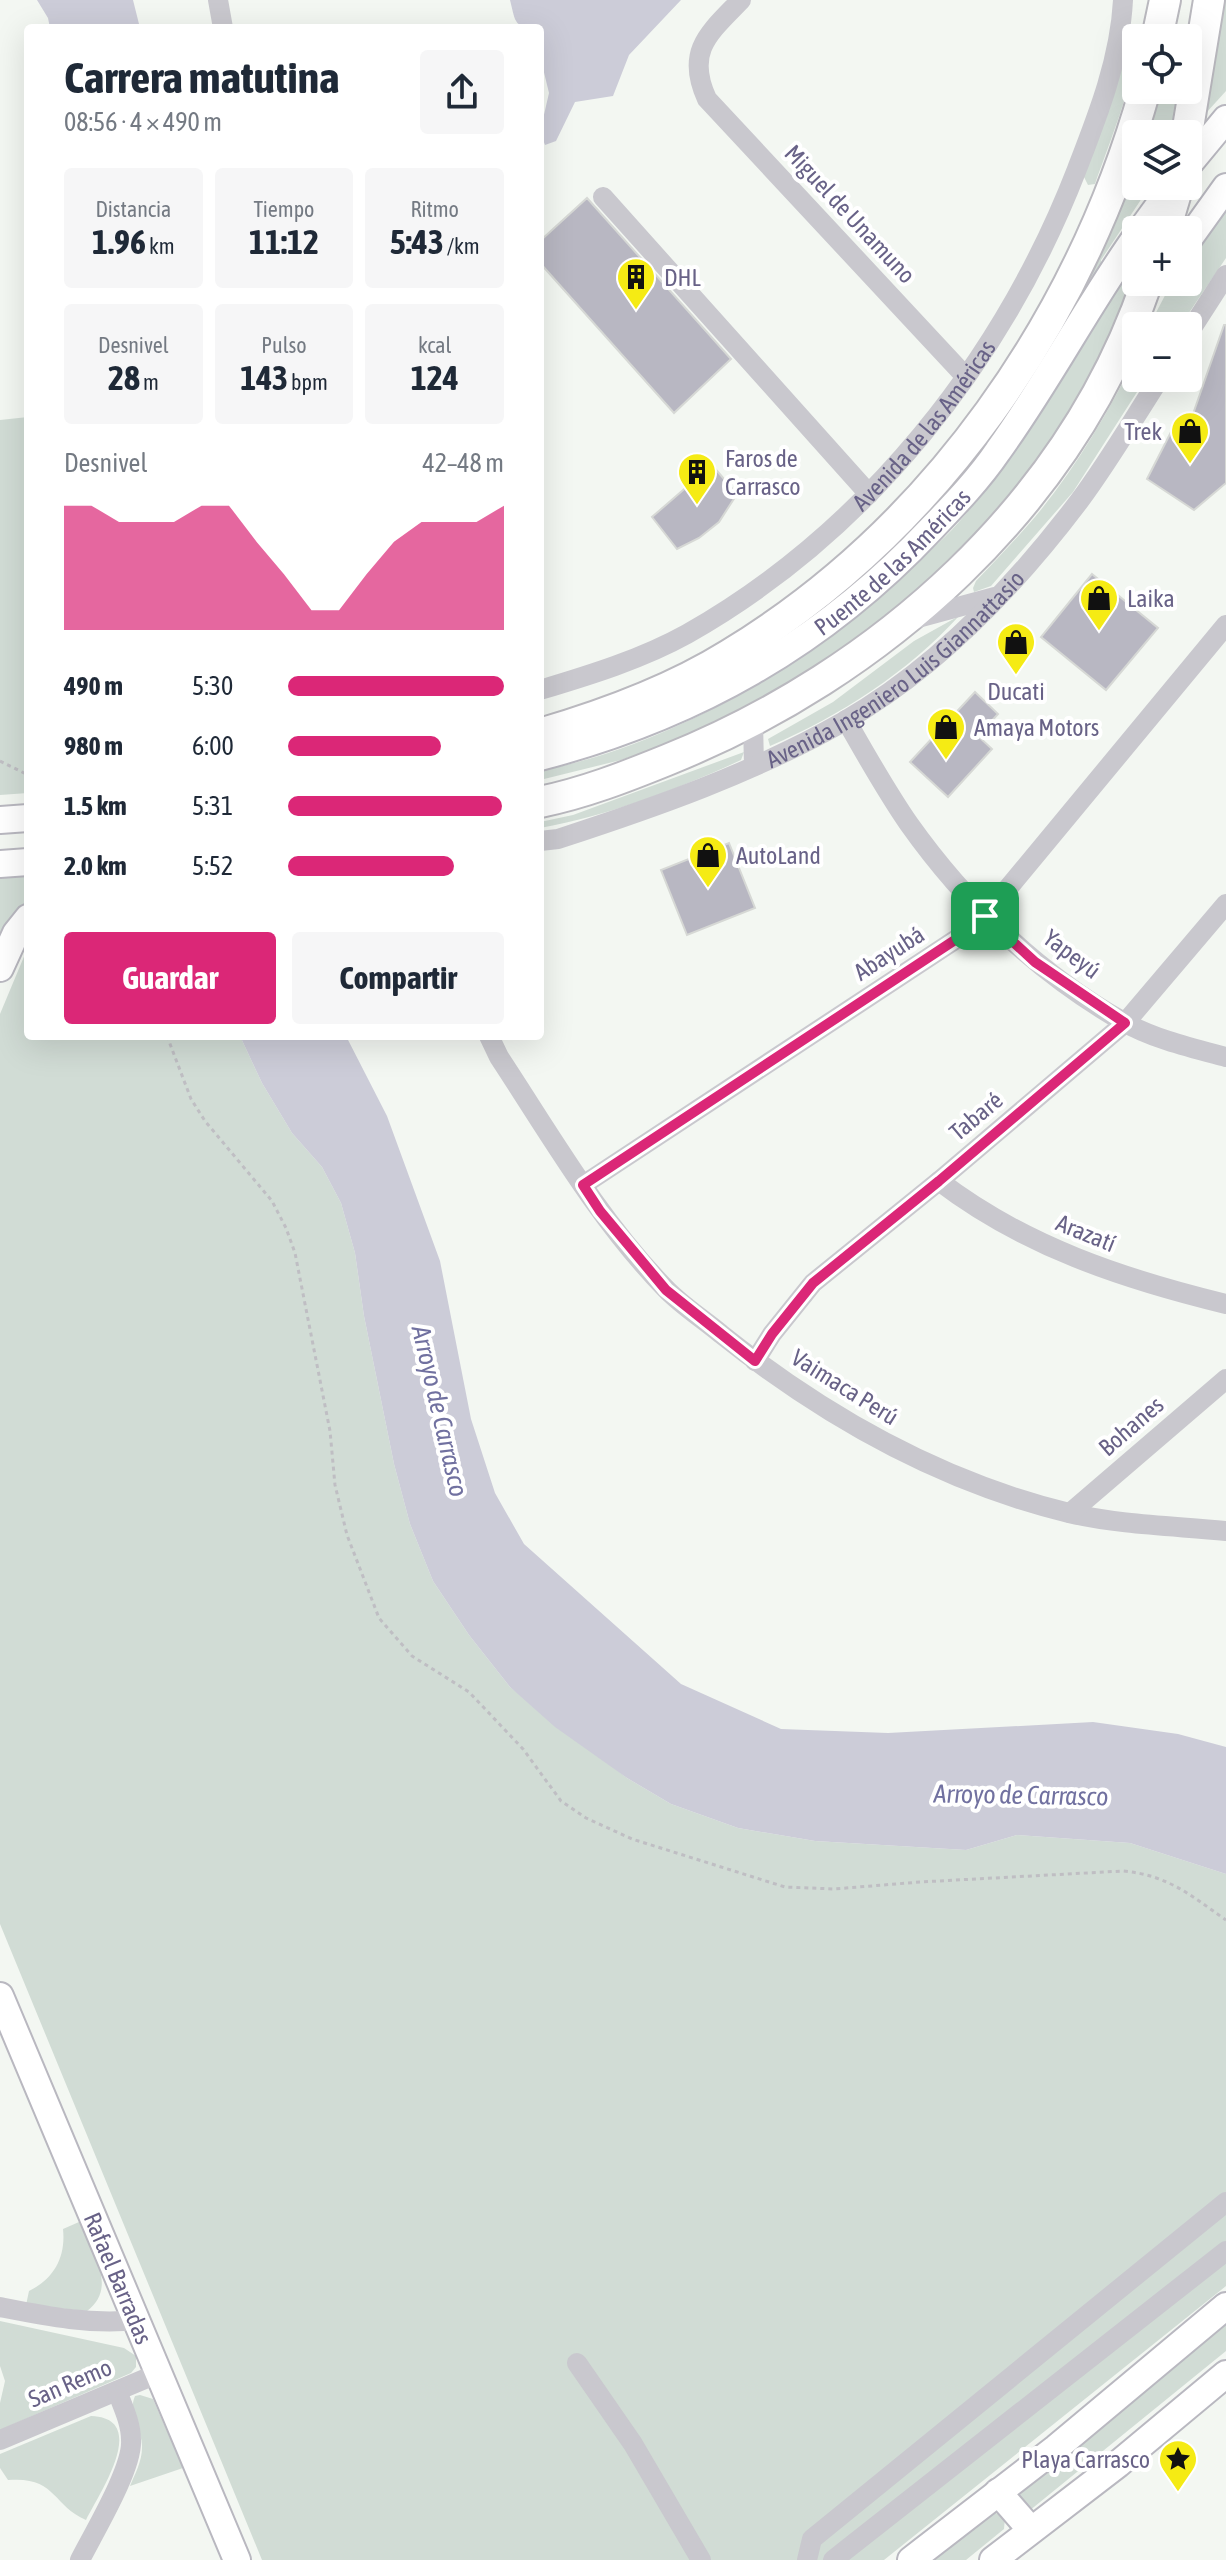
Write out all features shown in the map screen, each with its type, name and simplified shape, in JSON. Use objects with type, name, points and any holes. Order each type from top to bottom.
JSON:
[{"type":"highway","points":[[1189,120],[1209,0]]},
{"type":"highway","points":[[1157,24],[1158,2]]},
{"type":"highway","name":"Avenida de las Américas","points":[[544,733],[653,694],[728,656],[785,620],[831,585],[902,518],[962,449],[1018,374],[1062,298],[1128,151],[1141,104]]},
{"type":"highway","points":[[544,801],[577,794],[709,743],[824,681],[906,621],[952,580],[1013,514],[1047,471],[1099,388],[1144,296]]},
{"type":"main road","points":[[1202,148],[1226,119]]},
{"type":"main road","points":[[1202,220],[1226,187]]},
{"type":"main road","points":[[1152,216],[1164,200]]},
{"type":"main road","name":"Puente de las Américas","points":[[544,756],[639,727],[688,706],[776,659],[850,605],[907,555],[996,454],[1042,389],[1122,260]]},
{"type":"main road","points":[[0,820],[24,818]]},
{"type":"main road","points":[[0,864],[24,862]]},
{"type":"main road","points":[[0,968],[24,923]]},
{"type":"main road","name":"Rafael Barradas","points":[[0,1996],[237,2560]]},
{"type":"main road","points":[[911,2560],[1056,2448],[1226,2306]]},
{"type":"main road","points":[[993,2560],[1118,2464],[1226,2374]]},
{"type":"main road","points":[[998,2492],[1031,2530]]},
{"type":"street","points":[[218,0],[222,24]]},
{"type":"street","name":"Miguel de Unamuno","points":[[741,0],[707,34],[701,46],[698,76],[707,99],[965,376]]},
{"type":"street","name":"Avenida de las Américas","points":[[544,689],[587,676],[684,635],[736,604],[825,535],[869,494],[918,441],[1006,315],[1058,219],[1103,103],[1118,41],[1123,0]]},
{"type":"street","points":[[603,197],[869,494]]},
{"type":"street","points":[[1058,219],[1094,232]]},
{"type":"street","points":[[1202,312],[1226,275]]},
{"type":"street","name":"Avenida Ingeniero Luis Giannattasio","points":[[544,841],[558,839],[638,813],[754,766],[846,720],[947,646],[996,597],[1081,498],[1151,392]]},
{"type":"street","points":[[906,621],[996,597]]},
{"type":"street","name":"Abayubá","points":[[583,1185],[961,936],[985,916],[1226,625]]},
{"type":"street","name":"Yapeyú","points":[[846,720],[910,826],[985,916],[1035,962],[1125,1023],[1226,1057]]},
{"type":"street","points":[[753,721],[754,766]]},
{"type":"street","name":"Tabaré","points":[[755,1361],[778,1325],[813,1283],[1125,1023],[1226,904]]},
{"type":"street","name":"Vaimaca Perú","points":[[491,1040],[600,1211],[666,1290],[755,1361],[820,1407],[880,1441],[938,1468],[1070,1513],[1226,1531]]},
{"type":"street","name":"Arazatí","points":[[939,1181],[972,1207],[1050,1247],[1137,1281],[1226,1304]]},
{"type":"street","name":"Bohanes","points":[[1070,1513],[1226,1379]]},
{"type":"street","points":[[807,2560],[812,2539],[1226,2202]]},
{"type":"street","points":[[833,2560],[1226,2251]]},
{"type":"street","points":[[0,2307],[104,2324],[137,2320]]},
{"type":"street","points":[[577,2363],[633,2444],[701,2560]]},
{"type":"street","name":"San Remo","points":[[0,2440],[159,2373]]},
{"type":"street","points":[[80,2560],[123,2474],[131,2450],[131,2436],[117,2391]]},
{"type":"path","points":[[0,761],[24,773]]},
{"type":"path","points":[[169,1040],[191,1099],[272,1201],[286,1228],[295,1253],[330,1431],[335,1485],[347,1535],[379,1618],[412,1656],[469,1692],[523,1749],[561,1801],[586,1818],[632,1839],[785,1887],[834,1889],[1123,1871],[1168,1880],[1226,1920]]},
{"type":"shaded area","points":[[1223,0],[1226,0],[1226,91],[1206,113]]},
{"type":"shaded area","points":[[1122,56],[1121,111],[1095,184],[1088,185],[1083,175]]},
{"type":"shaded area","points":[[1152,104],[1182,104],[1179,120],[1147,120]]},
{"type":"shaded area","points":[[1122,185],[1122,200],[1141,200],[1130,216],[1122,216],[1122,228],[1101,260],[1102,266],[1041,366],[1037,364]]},
{"type":"shaded area","points":[[1226,205],[1226,258],[1202,293],[1202,239]]},
{"type":"shaded area","points":[[1122,284],[1122,296],[1130,296],[1079,399],[1033,472],[949,568],[817,671],[692,735],[621,760],[544,779],[544,770],[641,741],[690,720],[738,695],[828,637],[909,570],[959,522],[1005,463]]},
{"type":"shaded area","points":[[1165,296],[1200,296],[1189,312],[1156,312]]},
{"type":"shaded area","points":[[1122,383],[1122,392],[1137,392],[1073,492],[991,586],[974,592],[976,581],[1035,517],[1064,480]]},
{"type":"shaded area","points":[[24,417],[24,793],[0,795],[0,420]]},
{"type":"shaded area","points":[[959,616],[918,656],[872,691],[822,721],[770,746],[768,739],[833,702],[914,641]]},
{"type":"shaded area","points":[[744,752],[741,760],[667,791],[617,809],[544,827],[544,821],[573,815]]},
{"type":"shaded area","points":[[24,873],[24,908],[0,945],[0,875]]},
{"type":"shaded area","points":[[24,957],[24,1040],[242,1040],[262,1083],[292,1133],[322,1167],[341,1203],[355,1253],[364,1316],[394,1464],[410,1524],[433,1581],[469,1635],[510,1687],[627,1778],[671,1804],[738,1828],[815,1841],[966,1850],[1017,1835],[1130,1843],[1226,1874],[1226,2286],[884,2560],[262,2560],[0,1924],[0,1014]]},
{"type":"shaded area","points":[[79,2222],[100,2268],[101,2291],[96,2301],[87,2311],[26,2305],[29,2291],[52,2273],[60,2258],[63,2229]]},
{"type":"shaded area","points":[[0,2321],[124,2348],[136,2356],[136,2367],[131,2373],[0,2430],[0,2403],[5,2381],[0,2366]]},
{"type":"shaded area","points":[[1226,2322],[1226,2351],[1029,2511],[1016,2494]]},
{"type":"shaded area","points":[[135,2396],[153,2399],[183,2468],[130,2486],[142,2453],[142,2441],[133,2409]]},
{"type":"shaded area","points":[[91,2416],[109,2420],[117,2429],[119,2443],[109,2476],[86,2520],[45,2487],[36,2482],[8,2480],[0,2468],[0,2454]]},
{"type":"shaded area","points":[[994,2512],[1005,2518],[1004,2529],[966,2560],[929,2560]]},
{"type":"water","points":[[37,0],[133,0],[139,24],[49,24]]},
{"type":"water","points":[[510,0],[681,0],[629,55],[613,96],[575,102],[556,141],[545,145],[544,115],[549,93],[544,72],[544,24],[520,24]]},
{"type":"water","name":"Arroyo de Carrasco","points":[[242,1040],[348,1040],[387,1116],[440,1261],[471,1419],[495,1493],[524,1544],[681,1684],[781,1729],[888,1733],[1093,1722],[1178,1734],[1226,1747],[1226,1874],[1130,1843],[1017,1835],[966,1850],[815,1841],[738,1828],[671,1804],[627,1778],[555,1727],[510,1687],[469,1635],[433,1581],[410,1524],[394,1464],[364,1316],[355,1253],[341,1203],[322,1167],[292,1133],[262,1083]]},
{"type":"building","name":"DHL","points":[[587,198],[731,359],[674,413],[544,267],[544,237]]},
{"type":"building","points":[[1226,325],[1226,483],[1194,510],[1147,479],[1171,432],[1185,437]]},
{"type":"building","name":"Faros de Carrasco","points":[[712,465],[737,494],[719,522],[699,538],[677,549],[652,517]]},
{"type":"building","name":"Laika","points":[[1092,574],[1158,628],[1106,690],[1041,637]]},
{"type":"building","points":[[975,692],[998,714],[978,736],[992,749],[948,797],[910,762]]},
{"type":"building","name":"AutoLand","points":[[729,843],[755,908],[687,935],[661,870]]},
{"type":"place","name":"DHL","points":[[636,311]]},
{"type":"place","name":"Trek","points":[[1190,465]]},
{"type":"place","name":"Faros de Carrasco","points":[[697,506]]},
{"type":"place","name":"Laika","points":[[1099,632]]},
{"type":"place","name":"Ducati","points":[[1016,676]]},
{"type":"place","name":"Amaya Motors","points":[[946,761]]},
{"type":"place","name":"AutoLand","points":[[708,889]]},
{"type":"place","name":"Playa Carrasco","points":[[1178,2493]]},
{"type":"route","points":[[985,916],[1035,962],[1125,1023],[813,1283],[791,1308],[755,1361],[666,1290],[600,1211],[583,1185],[961,936],[985,916]]}]
